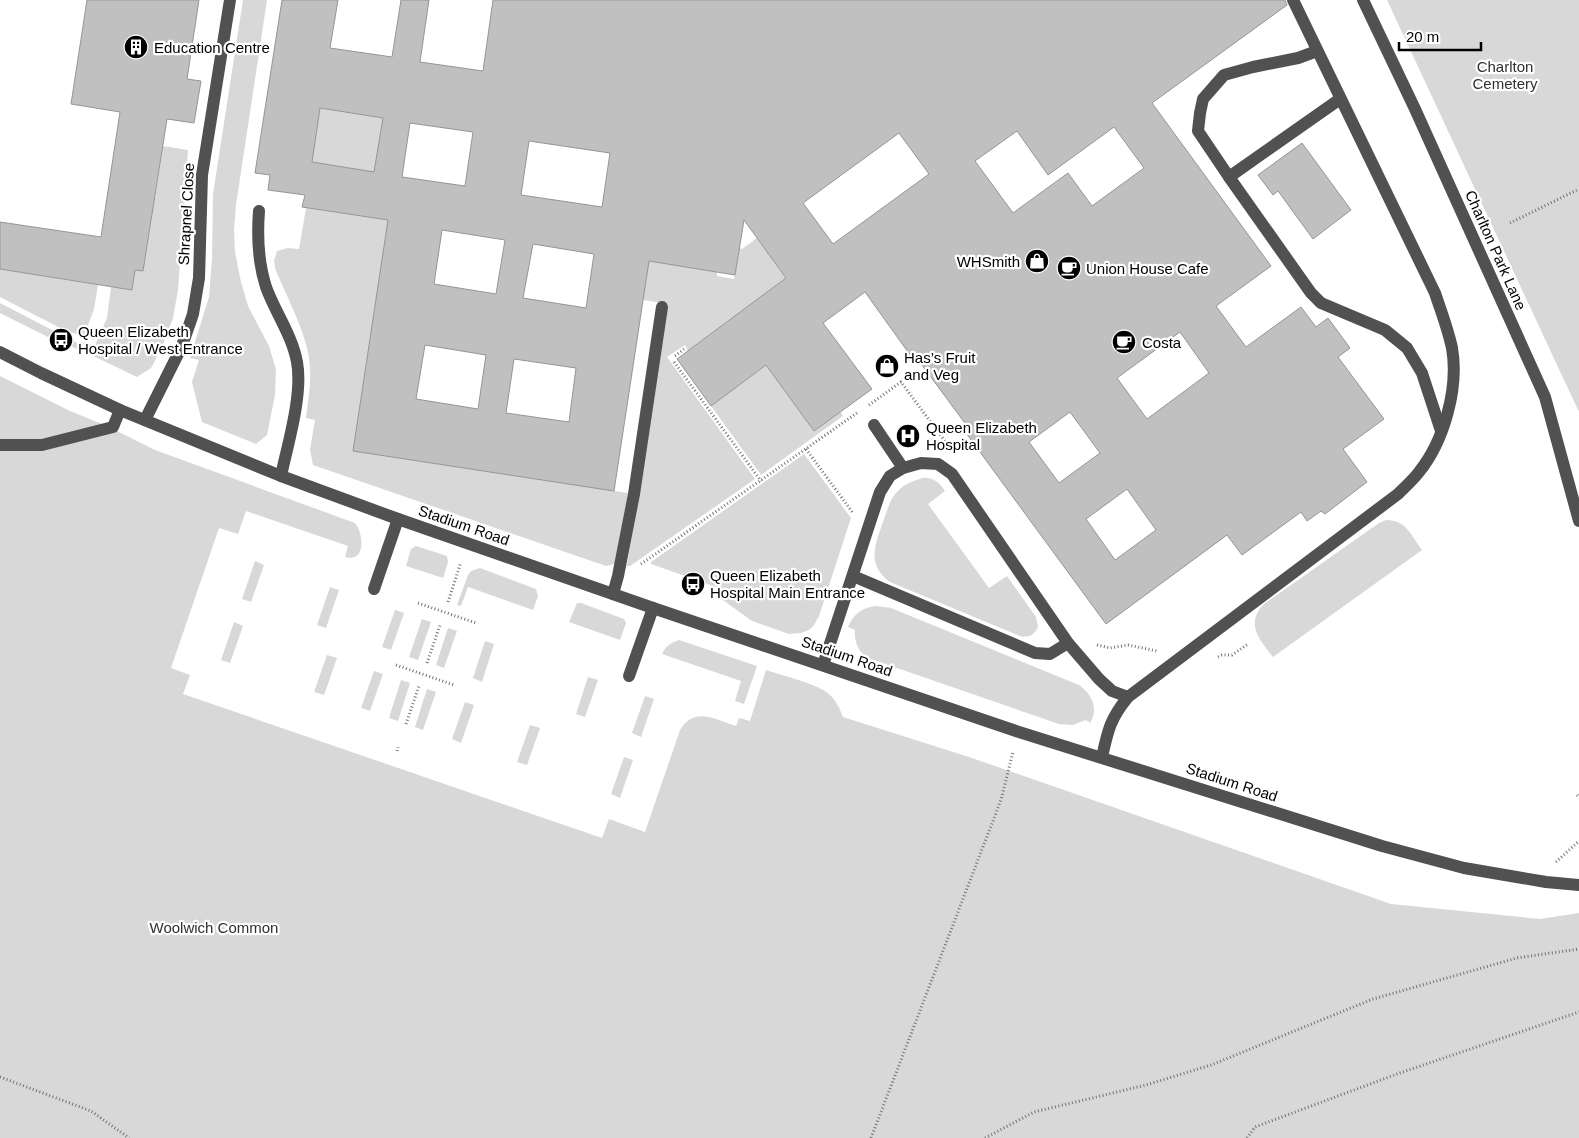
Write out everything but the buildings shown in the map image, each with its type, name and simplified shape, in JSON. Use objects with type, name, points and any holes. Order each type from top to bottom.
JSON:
[{"type":"street","name":"Shrapnel Close","points":[[145,420],[182,346],[192,314],[199,278],[202,176],[230,0]]},
{"type":"street","points":[[1102,757],[1109,725],[1116,711],[1128,697],[1398,494],[1419,473],[1432,454],[1442,432],[1450,401],[1453,378],[1452,350],[1435,293],[1292,0]]},
{"type":"street","name":"Charlton Park Lane","points":[[1363,0],[1415,109],[1546,397],[1579,521]]},
{"type":"street","points":[[1317,51],[1298,58],[1244,68],[1224,74],[1204,99],[1198,131],[1311,293],[1321,303],[1385,330],[1407,348],[1422,373],[1442,432]]},
{"type":"street","points":[[1229,177],[1340,99]]},
{"type":"street","points":[[259,211],[257,239],[260,266],[267,288],[294,349],[297,364],[298,381],[281,476]]},
{"type":"street","points":[[613,594],[634,494],[662,307]]},
{"type":"street","name":"Stadium Road","points":[[0,352],[120,410],[281,476],[652,608],[1019,732],[1391,849],[1464,868],[1546,882],[1579,885]]},
{"type":"street","points":[[0,445],[42,445],[113,427],[120,410]]},
{"type":"street","points":[[874,425],[903,468]]},
{"type":"street","points":[[823,665],[880,492],[890,476],[903,468],[921,463],[938,464],[952,474],[1068,643],[1098,679],[1112,690],[1128,697]]},
{"type":"street","points":[[374,589],[398,519]]},
{"type":"street","points":[[853,576],[1035,653],[1050,654],[1068,643]]},
{"type":"street","points":[[629,676],[652,608]]},
{"type":"path","points":[[1510,223],[1579,189]]},
{"type":"path","points":[[684,349],[672,358],[761,481]]},
{"type":"path","points":[[639,571],[640,565],[901,382],[948,447]]},
{"type":"path","points":[[806,449],[855,516]]},
{"type":"path","points":[[448,602],[463,558]]},
{"type":"path","points":[[418,604],[476,623]]},
{"type":"path","points":[[427,663],[440,625]]},
{"type":"path","points":[[1093,642],[1098,646],[1110,648],[1128,645],[1158,651]]},
{"type":"path","points":[[1215,658],[1222,655],[1232,655],[1248,644]]},
{"type":"path","points":[[396,665],[454,685]]},
{"type":"path","points":[[406,724],[419,686]]},
{"type":"path","points":[[871,1138],[1001,800],[1014,747]]},
{"type":"path","points":[[1550,867],[1579,841]]},
{"type":"path","points":[[985,1138],[1034,1112],[1146,1085],[1211,1065],[1373,999],[1517,958],[1579,949]]},
{"type":"path","points":[[1247,1138],[1255,1127],[1396,1074],[1579,1012]]},
{"type":"path","points":[[0,1077],[91,1111],[129,1138]]},
{"type":"green space","points":[[243,0],[267,0],[236,205],[234,230],[235,252],[248,306],[269,346],[276,370],[275,395],[267,435],[256,444],[202,422],[192,382],[199,360],[190,358],[209,297],[213,194]]},
{"type":"green space","name":"Charlton Cemetery","points":[[1387,0],[1579,0],[1579,411],[1578,410]]},
{"type":"green space","points":[[320,108],[387,119],[379,173],[312,162]]},
{"type":"green space","points":[[163,146],[188,150],[178,290],[173,318],[162,347],[151,368],[137,377],[91,355],[107,318],[112,279],[114,287],[132,290],[135,270],[143,271],[152,217],[151,199],[155,199]]},
{"type":"green space","points":[[306,208],[388,220],[353,451],[628,493],[615,564],[606,566],[313,465],[310,450],[315,420],[306,418],[310,380],[309,355],[296,317],[275,268],[274,261],[277,251],[288,248],[299,249]]},
{"type":"green space","points":[[757,238],[786,278],[688,351],[685,345],[667,357],[755,479],[630,566],[627,566],[668,304],[643,300],[649,261],[717,272],[717,276],[734,279],[739,248],[742,249]]},
{"type":"green space","points":[[0,269],[23,273],[24,269],[42,276],[98,285],[94,309],[84,336],[66,331],[0,297]]},
{"type":"green space","points":[[0,303],[81,345],[79,350],[0,313]]},
{"type":"green space","points":[[766,365],[814,431],[841,412],[843,416],[761,475],[711,406]]},
{"type":"green space","name":"Woolwich Common","points":[[0,376],[155,450],[355,523],[358,528],[361,540],[360,552],[352,558],[345,557],[348,546],[246,511],[238,534],[219,528],[171,668],[190,675],[183,694],[602,838],[609,819],[645,832],[680,730],[692,718],[698,716],[713,718],[736,726],[739,718],[750,721],[766,670],[808,683],[823,690],[834,699],[843,717],[969,757],[1391,904],[1540,919],[1579,913],[1579,1138],[0,1138]]},
{"type":"green space","points":[[804,454],[851,518],[819,616],[809,630],[789,634],[752,621],[720,598],[719,590],[716,587],[651,564],[651,562]]},
{"type":"green space","points":[[922,478],[929,478],[935,481],[945,491],[928,504],[989,588],[1007,576],[1036,617],[1038,627],[1033,634],[1026,637],[1020,636],[890,582],[877,568],[875,560],[876,544],[889,504],[900,489]]},
{"type":"green space","points":[[1386,520],[1399,523],[1407,529],[1422,550],[1273,657],[1256,631],[1255,618],[1258,611],[1264,604]]},
{"type":"green space","points":[[416,546],[447,556],[448,562],[443,578],[406,566],[411,549]]},
{"type":"green space","points":[[255,561],[264,565],[251,602],[242,599]]},
{"type":"green space","points":[[480,568],[536,589],[538,596],[533,610],[468,587],[461,606],[457,605],[468,575],[471,571]]},
{"type":"green space","points":[[330,587],[339,590],[326,628],[317,625]]},
{"type":"green space","points":[[577,603],[624,619],[626,623],[620,640],[569,622]]},
{"type":"green space","points":[[876,606],[891,608],[1079,685],[1091,697],[1094,707],[1093,718],[1090,723],[1086,720],[1073,725],[1059,724],[868,658],[857,646],[855,630],[848,627],[859,612]]},
{"type":"green space","points":[[395,610],[404,613],[391,650],[382,647]]},
{"type":"green space","points":[[422,619],[431,622],[418,660],[409,657]]},
{"type":"green space","points":[[234,622],[243,626],[230,663],[221,660]]},
{"type":"green space","points":[[448,628],[457,631],[444,668],[436,665]]},
{"type":"green space","points":[[679,640],[757,666],[744,704],[735,701],[741,681],[662,654],[669,645]]},
{"type":"green space","points":[[485,641],[494,644],[482,682],[473,678]]},
{"type":"green space","points":[[327,655],[337,658],[324,695],[314,692]]},
{"type":"green space","points":[[374,671],[383,674],[370,711],[361,708]]},
{"type":"green space","points":[[588,677],[598,680],[585,717],[576,714]]},
{"type":"green space","points":[[401,680],[410,683],[398,721],[389,718]]},
{"type":"green space","points":[[427,689],[436,692],[423,730],[415,727]]},
{"type":"green space","points":[[645,696],[654,699],[641,737],[632,733]]},
{"type":"green space","points":[[465,702],[474,705],[461,743],[452,739]]},
{"type":"green space","points":[[530,725],[540,728],[527,765],[517,762]]},
{"type":"green space","points":[[624,757],[633,760],[620,798],[611,794]]},
{"type":"place","name":"Education Centre","points":[[136,47]]},
{"type":"place","name":"WHSmith","points":[[1037,261]]},
{"type":"place","name":"Union House Cafe","points":[[1069,268]]},
{"type":"place","name":"Queen Elizabeth Hospital / West Entrance","points":[[61,340]]},
{"type":"place","name":"Costa","points":[[1124,342]]},
{"type":"place","name":"Has’s Fruit and Veg","points":[[887,366]]},
{"type":"place","name":"Queen Elizabeth Hospital","points":[[908,436]]},
{"type":"place","name":"Queen Elizabeth Hospital Main Entrance","points":[[693,584]]}]
